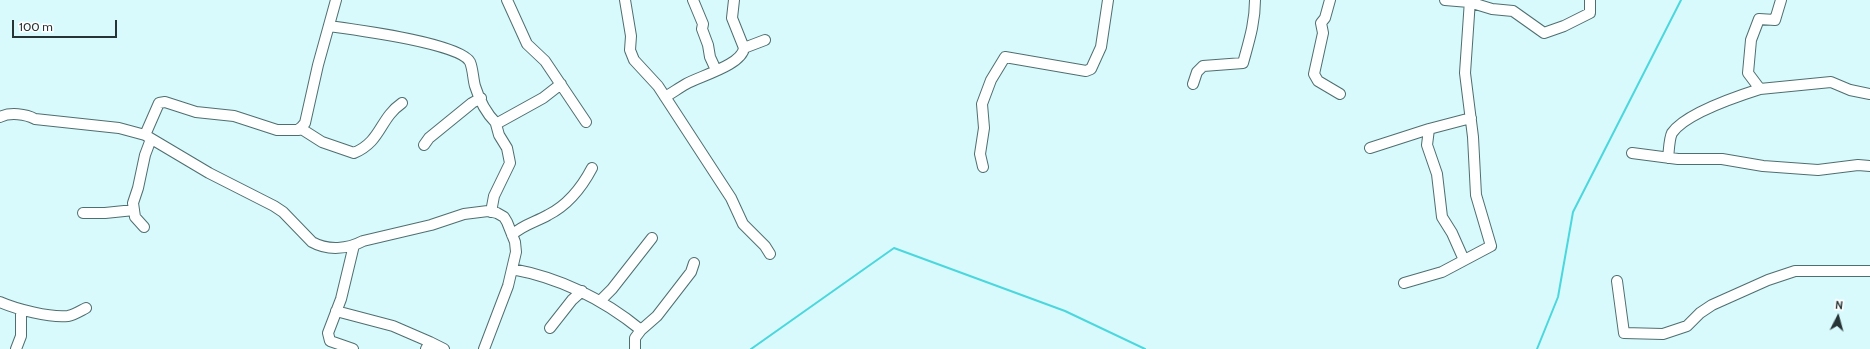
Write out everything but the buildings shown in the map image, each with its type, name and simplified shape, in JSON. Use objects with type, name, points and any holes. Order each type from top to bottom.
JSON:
[{"type":"street","points":[[144,227],[135,217],[134,199],[138,188],[148,137],[159,103],[165,102],[196,112],[234,116],[277,130],[299,130],[305,123],[336,0]]},
{"type":"street","points":[[507,0],[527,44],[545,61],[586,122]]},
{"type":"street","points":[[625,0],[631,36],[630,50],[634,60],[658,86],[731,198],[743,224],[765,246],[770,254]]},
{"type":"street","points":[[694,0],[703,24],[702,29],[708,45],[710,57],[716,70]]},
{"type":"street","points":[[734,0],[732,18],[744,48]]},
{"type":"street","points":[[983,167],[980,154],[984,128],[982,104],[991,80],[1005,57],[1086,71],[1091,70],[1101,47],[1108,0]]},
{"type":"street","points":[[1193,84],[1197,72],[1203,66],[1243,63],[1252,35],[1255,15],[1255,0]]},
{"type":"street","points":[[1330,0],[1325,18],[1321,23],[1323,33],[1314,74],[1318,81],[1340,94]]},
{"type":"street","points":[[1445,0],[1470,1],[1492,9],[1514,11],[1544,33],[1564,26],[1590,13],[1590,0]]},
{"type":"street","points":[[1760,89],[1748,73],[1751,40],[1760,19],[1775,20],[1781,0]]},
{"type":"street","points":[[1404,283],[1442,272],[1491,246],[1476,195],[1471,118],[1465,73],[1470,1]]},
{"type":"street","points":[[329,26],[399,37],[432,44],[464,56],[470,61],[475,87],[489,116],[496,123],[499,135],[507,148],[510,163],[494,196],[491,212]]},
{"type":"street","points":[[665,97],[677,91],[686,84],[739,58],[744,48],[765,40]]},
{"type":"street","points":[[1668,158],[1672,134],[1688,120],[1724,101],[1760,89],[1831,82],[1850,90],[1870,94]]},
{"type":"street","points":[[496,123],[543,98],[561,84]]},
{"type":"street","points":[[424,145],[429,138],[472,103],[481,98]]},
{"type":"street","points":[[300,128],[322,142],[354,153],[375,140],[388,117],[402,103]]},
{"type":"street","points":[[0,117],[5,114],[30,116],[35,119],[119,128],[148,137],[209,173],[274,206],[283,212],[312,242],[317,245],[338,248],[431,225],[464,214],[497,213],[507,222],[516,252],[508,286],[484,349]]},
{"type":"street","points":[[1370,148],[1429,129],[1471,118]]},
{"type":"street","points":[[1429,129],[1427,145],[1436,174],[1442,217],[1452,233],[1464,260]]},
{"type":"street","points":[[1632,153],[1668,158],[1722,159],[1763,166],[1818,170],[1858,165],[1870,166]]},
{"type":"street","points":[[512,235],[525,226],[550,215],[572,197],[586,179],[592,168]]},
{"type":"street","points":[[82,212],[105,213],[134,210]]},
{"type":"street","points":[[600,301],[612,289],[652,238]]},
{"type":"street","points":[[353,349],[330,341],[328,332],[350,266],[354,245]]},
{"type":"street","points":[[635,349],[635,338],[641,330],[657,316],[691,272],[694,263]]},
{"type":"street","points":[[512,269],[552,278],[582,291],[600,301],[641,330]]},
{"type":"street","points":[[1617,281],[1624,333],[1663,334],[1687,326],[1700,313],[1712,305],[1761,283],[1795,270],[1870,270]]},
{"type":"street","points":[[550,328],[572,300],[582,291]]},
{"type":"street","points":[[0,302],[21,310],[68,316],[86,308]]},
{"type":"street","points":[[16,349],[20,336],[21,310]]},
{"type":"street","points":[[336,311],[393,326],[428,345],[444,349]]},
{"type":"waterway","points":[[1537,349],[1558,297],[1573,212],[1681,0]]},
{"type":"waterway","points":[[751,349],[894,248],[1065,311],[1145,349]]}]
